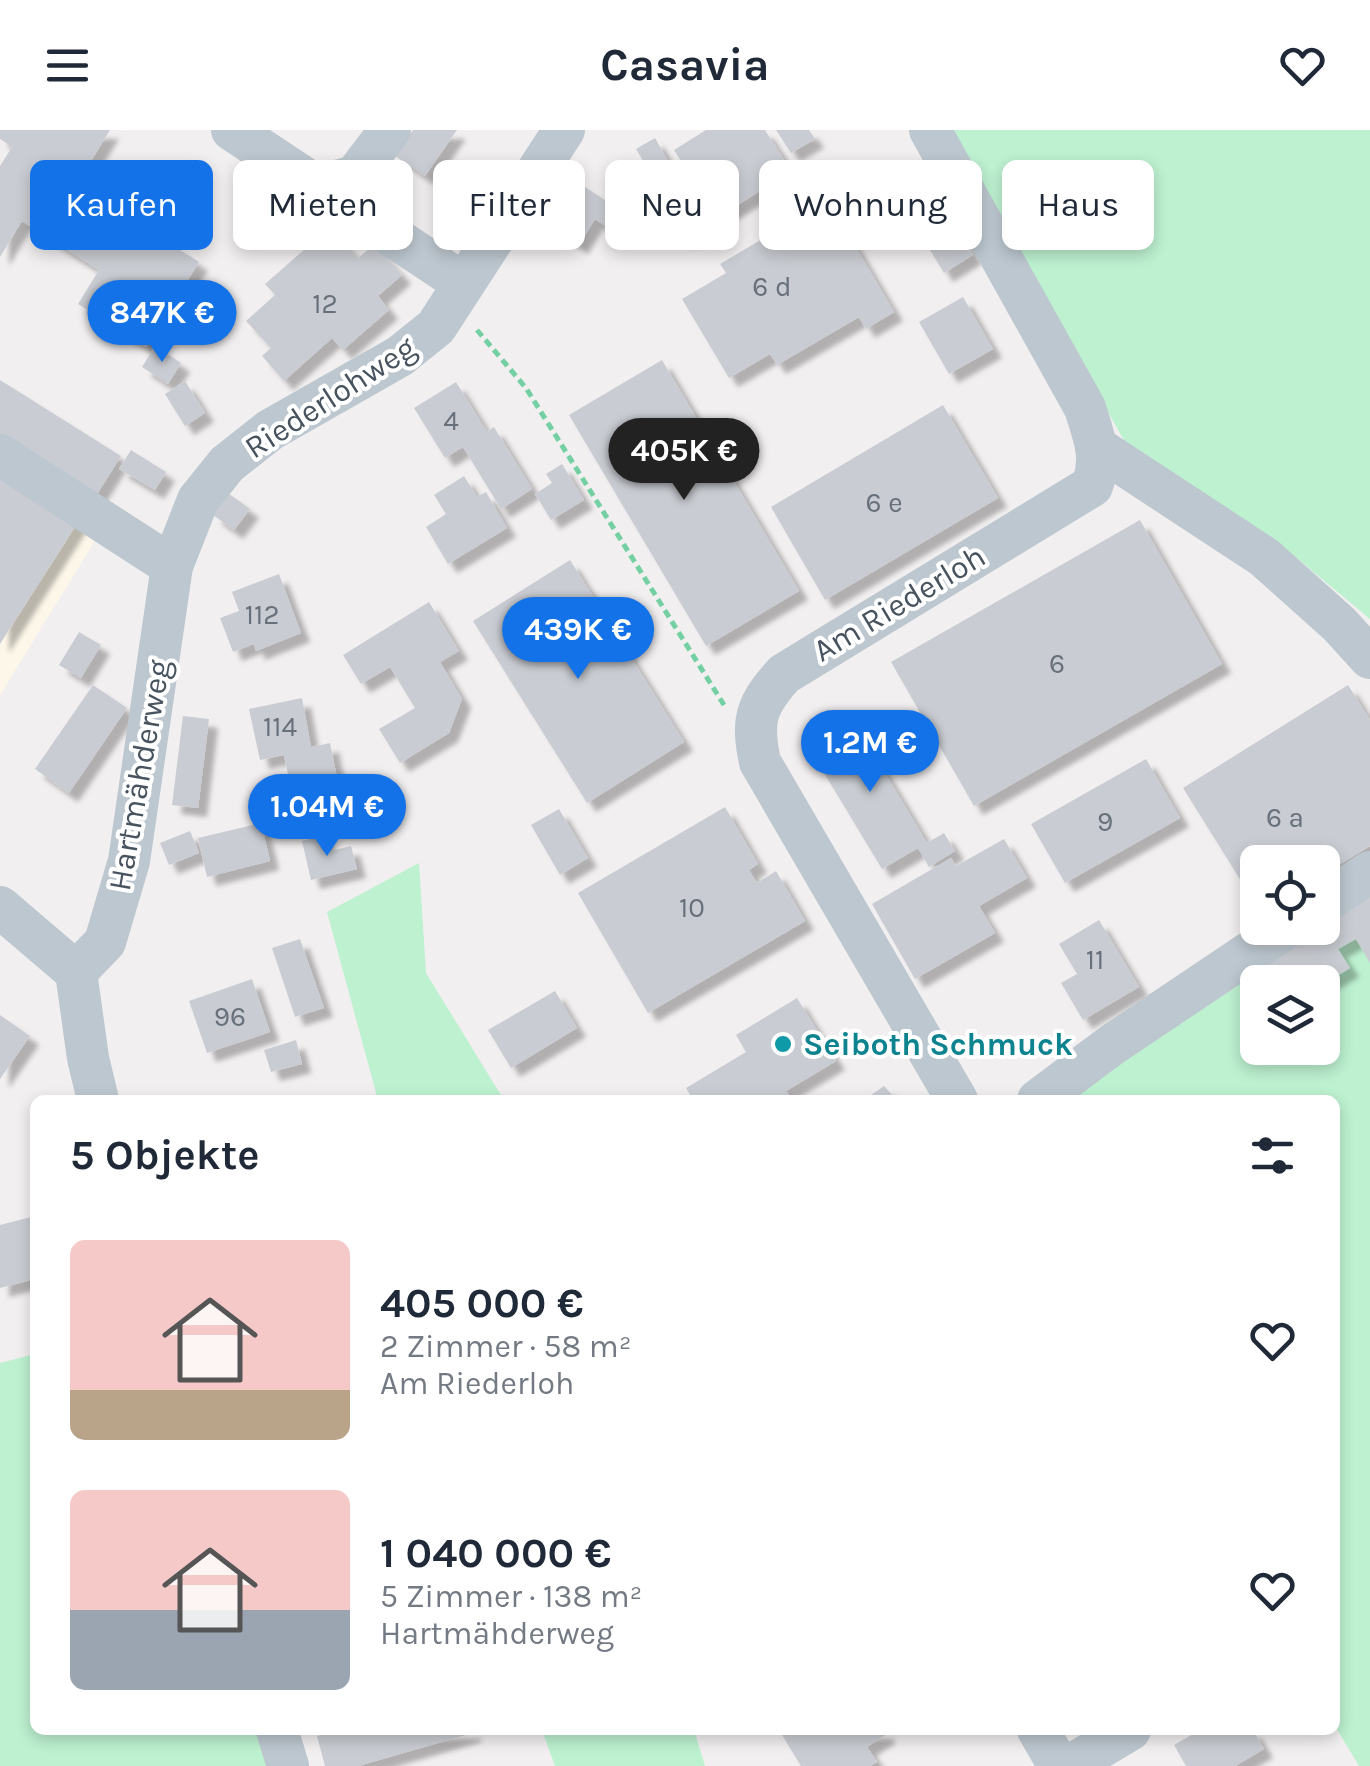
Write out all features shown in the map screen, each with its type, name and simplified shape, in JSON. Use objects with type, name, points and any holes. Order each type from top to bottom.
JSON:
[{"type":"street","points":[[367,160],[390,130]]},
{"type":"street","name":"Riederlohweg","points":[[172,566],[198,500],[227,464],[270,430],[400,356],[436,327],[564,130]]},
{"type":"street","points":[[930,130],[1085,408],[1098,448],[1264,557],[1339,624],[1370,658]]},
{"type":"street","points":[[239,132],[281,160]]},
{"type":"street","points":[[403,250],[458,292]]},
{"type":"street","name":"Am Riederloh","points":[[954,1095],[760,762],[756,715],[766,694],[784,674],[1092,486],[1099,467],[1098,448]]},
{"type":"street","points":[[0,455],[172,566]]},
{"type":"street","name":"Hartmähderweg","points":[[76,972],[105,942],[129,861],[172,566]]},
{"type":"street","points":[[1340,892],[1370,872]]},
{"type":"street","points":[[4,920],[76,972],[97,1095]]},
{"type":"street","points":[[1045,1095],[1261,945]]},
{"type":"street","points":[[279,1735],[288,1766]]},
{"type":"street","points":[[1041,1735],[1059,1766]]},
{"type":"street","points":[[1069,1766],[1122,1735]]},
{"type":"path","points":[[458,292],[526,388],[729,713]]},
{"type":"shaded area","points":[[0,460],[104,526],[0,695]]},
{"type":"green space","points":[[949,130],[1370,130],[1370,619],[1275,540],[1126,444],[1017,250],[1154,250],[1154,160],[1002,160],[1002,224],[982,189],[982,160],[966,160]]},
{"type":"green space","points":[[419,863],[426,973],[501,1095],[377,1095],[327,912]]},
{"type":"green space","points":[[1370,881],[1370,1766],[1359,1766],[1340,1734],[1340,1095],[1062,1095],[1240,970],[1240,1065],[1340,1065],[1340,965],[1247,965],[1276,945],[1340,945],[1340,910]]},
{"type":"green space","points":[[30,1355],[30,1735],[270,1735],[280,1766],[0,1766],[0,1363]]},
{"type":"green space","points":[[544,1735],[696,1735],[705,1766],[555,1766]]},
{"type":"building","points":[[0,130],[110,130],[92,160],[30,160],[30,226],[22,221],[0,257],[0,166],[12,147],[0,139]]},
{"type":"building","points":[[413,130],[457,130],[425,176],[413,168],[413,160],[395,156]]},
{"type":"building","points":[[706,130],[765,130],[784,160],[759,160],[759,192],[739,204],[739,160],[680,160],[674,150]]},
{"type":"building","points":[[776,130],[809,130],[815,139],[791,153]]},
{"type":"building","points":[[655,138],[667,160],[643,160],[636,149]]},
{"type":"building","points":[[585,187],[605,200],[605,226],[595,219],[585,235]]},
{"type":"building","points":[[759,241],[759,250],[857,250],[894,312],[866,329],[859,317],[777,365],[770,354],[729,378],[682,299],[726,273],[720,264]]},
{"type":"building","points":[[68,250],[180,250],[199,262],[146,347],[78,304],[99,270]]},
{"type":"building","points":[[304,250],[351,250],[358,258],[368,250],[380,250],[402,275],[378,296],[389,310],[343,350],[332,338],[284,381],[262,356],[271,348],[246,321],[275,295],[265,284]]},
{"type":"building","points":[[930,250],[970,250],[973,255],[944,273]]},
{"type":"building","points":[[963,297],[993,349],[949,374],[919,322]]},
{"type":"building","points":[[155,346],[181,363],[168,384],[142,367]]},
{"type":"building","points":[[662,360],[799,591],[706,646],[569,415]]},
{"type":"building","points":[[0,380],[121,456],[92,502],[0,443]]},
{"type":"building","points":[[185,381],[205,413],[185,426],[165,394]]},
{"type":"building","points":[[456,382],[487,432],[494,427],[532,489],[501,509],[463,447],[445,458],[414,408]]},
{"type":"building","points":[[943,405],[998,498],[825,600],[771,507]]},
{"type":"building","points":[[131,450],[166,472],[155,490],[119,469]]},
{"type":"building","points":[[562,464],[584,500],[551,520],[535,494],[552,483],[546,474]]},
{"type":"building","points":[[0,472],[78,522],[0,644]]},
{"type":"building","points":[[464,476],[477,497],[486,492],[507,528],[448,564],[426,527],[446,514],[434,495]]},
{"type":"building","points":[[228,493],[250,509],[234,530],[213,515]]},
{"type":"building","points":[[1140,520],[1222,664],[974,806],[891,662]]},
{"type":"building","points":[[570,560],[684,742],[587,803],[473,621]]},
{"type":"building","points":[[279,574],[301,633],[256,651],[254,644],[233,652],[220,618],[239,611],[232,592]]},
{"type":"building","points":[[429,602],[459,651],[440,662],[462,699],[449,733],[400,763],[379,729],[415,708],[390,667],[361,684],[343,655]]},
{"type":"building","points":[[79,632],[101,645],[81,678],[59,665]]},
{"type":"building","points":[[93,685],[127,708],[69,793],[35,769]]},
{"type":"building","points":[[1348,685],[1370,720],[1370,846],[1340,864],[1340,845],[1240,845],[1240,879],[1183,788]]},
{"type":"building","points":[[302,698],[311,747],[330,743],[337,778],[291,788],[284,755],[260,760],[249,709]]},
{"type":"building","points":[[848,711],[927,843],[944,833],[955,851],[929,867],[918,848],[882,869],[803,738]]},
{"type":"building","points":[[183,716],[209,719],[198,808],[172,805]]},
{"type":"building","points":[[1146,759],[1180,818],[1065,883],[1031,824]]},
{"type":"building","points":[[725,807],[758,864],[749,870],[757,883],[776,871],[805,921],[648,1013],[578,893]]},
{"type":"building","points":[[559,809],[588,858],[560,875],[531,825]]},
{"type":"building","points":[[261,823],[270,861],[207,877],[198,838]]},
{"type":"building","points":[[190,831],[199,853],[169,865],[160,843]]},
{"type":"building","points":[[323,836],[327,852],[351,846],[357,869],[311,880],[302,841]]},
{"type":"building","points":[[1004,839],[1027,878],[979,906],[995,933],[915,979],[872,904],[951,858],[956,866]]},
{"type":"building","points":[[1370,894],[1370,963],[1356,939],[1338,949],[1350,968],[1340,974],[1340,965],[1256,965],[1287,945],[1340,945],[1340,912]]},
{"type":"building","points":[[1099,920],[1139,987],[1083,1020],[1061,983],[1077,974],[1059,944]]},
{"type":"building","points":[[300,939],[324,1008],[295,1017],[272,948]]},
{"type":"building","points":[[252,979],[270,1032],[207,1053],[189,1001]]},
{"type":"building","points":[[555,991],[577,1028],[511,1068],[488,1030]]},
{"type":"building","name":"Seiboth Schmuck","points":[[797,998],[836,1061],[786,1091],[789,1095],[690,1095],[686,1088],[746,1052],[736,1035]]},
{"type":"building","points":[[0,1015],[30,1036],[0,1079]]},
{"type":"building","points":[[296,1040],[302,1064],[271,1072],[264,1050]]},
{"type":"building","points":[[884,1086],[892,1095],[871,1095]]},
{"type":"building","points":[[30,1217],[30,1280],[0,1288],[0,1225]]},
{"type":"building","points":[[466,1735],[358,1766],[325,1766],[317,1736]]},
{"type":"building","points":[[782,1735],[885,1735],[867,1747],[877,1762],[870,1766],[801,1766]]},
{"type":"building","points":[[1191,1735],[1256,1735],[1264,1749],[1235,1766],[1186,1766],[1174,1745]]},
{"type":"place","name":"Seiboth Schmuck","points":[[783,1044]]}]
